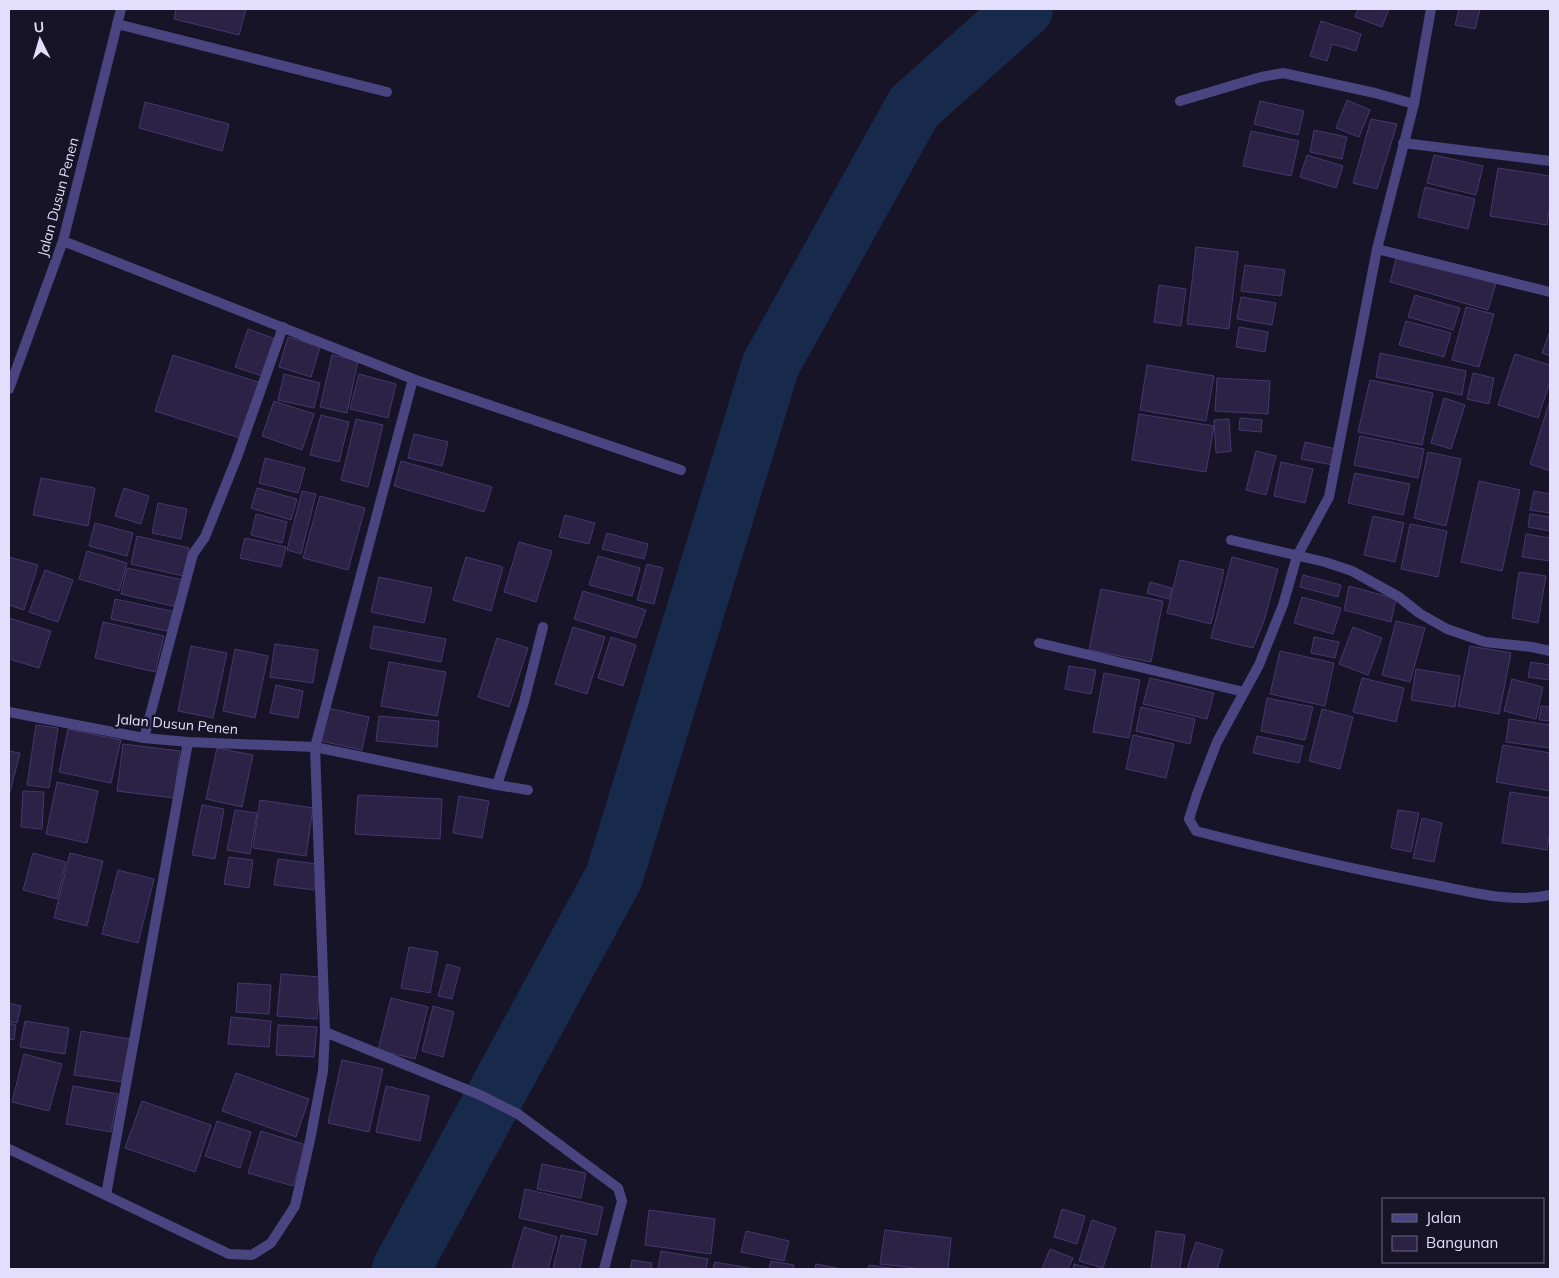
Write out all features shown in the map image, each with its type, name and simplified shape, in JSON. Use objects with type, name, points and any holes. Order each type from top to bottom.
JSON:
[{"type":"street","name":"Jalan Dusun Penen","points":[[9,389],[63,241],[121,9]]},
{"type":"street","points":[[1431,9],[1414,104],[1377,249],[1329,497],[1297,556],[1283,605],[1259,665],[1217,742],[1189,819],[1196,831],[1393,876],[1508,898],[1550,895]]},
{"type":"street","points":[[117,24],[387,92]]},
{"type":"street","points":[[1180,101],[1261,77],[1283,73],[1375,93],[1414,104]]},
{"type":"street","points":[[1403,143],[1550,161]]},
{"type":"street","points":[[63,241],[413,379],[682,470]]},
{"type":"street","points":[[1377,249],[1550,292]]},
{"type":"street","points":[[144,738],[193,554],[205,537],[237,457],[283,327]]},
{"type":"street","points":[[9,1149],[229,1254],[252,1255],[271,1243],[287,1222],[295,1206],[323,1071],[324,1032],[314,747],[413,379]]},
{"type":"street","points":[[1231,540],[1326,562],[1352,572],[1399,597],[1419,613],[1447,629],[1485,642],[1550,651]]},
{"type":"street","points":[[497,785],[524,702],[543,627]]},
{"type":"street","points":[[1039,643],[1244,692]]},
{"type":"street","name":"Jalan Dusun Penen","points":[[9,712],[144,738],[188,742],[314,747],[528,790]]},
{"type":"street","points":[[106,1195],[188,742]]},
{"type":"street","points":[[324,1032],[480,1095],[518,1114],[618,1188],[622,1201],[604,1269]]},
{"type":"building","points":[[176,9],[246,9],[239,35],[174,19]]},
{"type":"building","points":[[1358,9],[1389,9],[1382,27],[1355,17]]},
{"type":"building","points":[[1459,9],[1480,9],[1475,29],[1455,25]]},
{"type":"building","points":[[1321,21],[1361,34],[1356,51],[1332,44],[1327,61],[1310,56]]},
{"type":"building","points":[[1347,100],[1370,110],[1359,137],[1336,128]]},
{"type":"building","points":[[1260,101],[1304,111],[1298,135],[1254,124]]},
{"type":"building","points":[[145,102],[229,124],[222,151],[139,128]]},
{"type":"building","points":[[1371,119],[1397,124],[1377,189],[1353,183]]},
{"type":"building","points":[[1314,130],[1347,137],[1342,159],[1310,152]]},
{"type":"building","points":[[1251,131],[1299,141],[1291,176],[1243,166]]},
{"type":"building","points":[[1307,155],[1343,166],[1336,188],[1300,177]]},
{"type":"building","points":[[1434,155],[1483,166],[1476,195],[1427,183]]},
{"type":"building","points":[[1498,168],[1550,176],[1550,204],[1547,225],[1490,216]]},
{"type":"building","points":[[1425,187],[1475,199],[1468,229],[1418,217]]},
{"type":"building","points":[[1196,247],[1238,252],[1229,329],[1187,324]]},
{"type":"building","points":[[1397,255],[1496,283],[1488,310],[1390,282]]},
{"type":"building","points":[[1245,265],[1285,270],[1281,296],[1241,291]]},
{"type":"building","points":[[1159,285],[1186,289],[1181,326],[1154,322]]},
{"type":"building","points":[[1415,295],[1460,308],[1453,330],[1408,317]]},
{"type":"building","points":[[1241,297],[1276,303],[1272,325],[1237,319]]},
{"type":"building","points":[[1466,307],[1494,314],[1479,367],[1452,360]]},
{"type":"building","points":[[1406,321],[1451,333],[1444,357],[1399,345]]},
{"type":"building","points":[[1239,327],[1268,332],[1265,352],[1236,347]]},
{"type":"building","points":[[248,329],[276,339],[262,376],[235,367]]},
{"type":"building","points":[[1550,331],[1550,356],[1542,353]]},
{"type":"building","points":[[288,337],[320,347],[311,377],[279,367]]},
{"type":"building","points":[[1380,353],[1466,371],[1462,395],[1376,377]]},
{"type":"building","points":[[1515,354],[1550,365],[1550,382],[1538,418],[1498,405]]},
{"type":"building","points":[[173,355],[261,383],[243,439],[155,411]]},
{"type":"building","points":[[332,355],[358,361],[347,413],[320,407]]},
{"type":"building","points":[[1147,365],[1214,376],[1206,421],[1140,410]]},
{"type":"building","points":[[1473,373],[1494,378],[1489,404],[1467,399]]},
{"type":"building","points":[[284,374],[320,383],[314,408],[278,400]]},
{"type":"building","points":[[359,374],[396,384],[388,418],[350,409]]},
{"type":"building","points":[[1217,378],[1270,381],[1268,414],[1215,411]]},
{"type":"building","points":[[1370,380],[1433,393],[1422,445],[1358,432]]},
{"type":"building","points":[[1444,398],[1465,405],[1451,449],[1431,443]]},
{"type":"building","points":[[1550,400],[1550,471],[1530,464]]},
{"type":"building","points":[[274,401],[314,414],[302,450],[262,436]]},
{"type":"building","points":[[1139,414],[1214,426],[1206,472],[1132,460]]},
{"type":"building","points":[[321,415],[349,422],[339,462],[310,455]]},
{"type":"building","points":[[1240,418],[1262,420],[1261,432],[1239,430]]},
{"type":"building","points":[[356,419],[383,425],[368,487],[341,480]]},
{"type":"building","points":[[1229,419],[1231,451],[1216,453],[1214,420]]},
{"type":"building","points":[[414,434],[448,442],[442,466],[408,458]]},
{"type":"building","points":[[1360,436],[1424,449],[1418,478],[1354,465]]},
{"type":"building","points":[[1305,442],[1336,449],[1333,465],[1301,459]]},
{"type":"building","points":[[1256,451],[1276,456],[1266,495],[1246,490]]},
{"type":"building","points":[[1428,452],[1461,459],[1446,526],[1414,518]]},
{"type":"building","points":[[265,458],[305,468],[298,493],[259,483]]},
{"type":"building","points":[[401,461],[492,487],[484,512],[394,486]]},
{"type":"building","points":[[1281,462],[1313,469],[1305,503],[1274,496]]},
{"type":"building","points":[[1355,473],[1410,484],[1403,515],[1348,503]]},
{"type":"building","points":[[41,478],[95,488],[88,526],[33,515]]},
{"type":"building","points":[[1479,481],[1520,490],[1502,571],[1461,562]]},
{"type":"building","points":[[124,488],[149,496],[141,524],[115,516]]},
{"type":"building","points":[[257,488],[297,499],[291,520],[251,508]]},
{"type":"building","points":[[302,491],[316,494],[301,554],[287,550]]},
{"type":"building","points":[[1534,491],[1550,494],[1550,513],[1530,510]]},
{"type":"building","points":[[320,496],[365,508],[348,570],[303,558]]},
{"type":"building","points":[[158,503],[187,509],[181,539],[152,533]]},
{"type":"building","points":[[256,514],[287,522],[282,543],[251,535]]},
{"type":"building","points":[[1530,514],[1550,517],[1550,531],[1528,527]]},
{"type":"building","points":[[565,515],[595,523],[589,544],[559,537]]},
{"type":"building","points":[[1373,516],[1404,523],[1395,562],[1364,555]]},
{"type":"building","points":[[95,523],[133,533],[127,556],[89,546]]},
{"type":"building","points":[[1410,524],[1447,531],[1438,577],[1401,569]]},
{"type":"building","points":[[607,533],[648,544],[644,559],[602,549]]},
{"type":"building","points":[[1526,534],[1550,538],[1550,561],[1522,557]]},
{"type":"building","points":[[137,536],[189,548],[183,576],[131,564]]},
{"type":"building","points":[[245,538],[286,547],[281,567],[240,558]]},
{"type":"building","points":[[519,542],[552,551],[536,602],[504,592]]},
{"type":"building","points":[[87,551],[127,563],[119,591],[79,579]]},
{"type":"building","points":[[598,556],[640,568],[632,596],[589,585]]},
{"type":"building","points":[[9,557],[38,565],[24,610],[9,605]]},
{"type":"building","points":[[466,557],[503,567],[491,611],[453,600]]},
{"type":"building","points":[[1232,557],[1278,569],[1264,621],[1253,648],[1211,638]]},
{"type":"building","points":[[1180,560],[1224,570],[1211,624],[1167,613]]},
{"type":"building","points":[[647,564],[663,568],[654,604],[637,600]]},
{"type":"building","points":[[127,568],[183,580],[177,607],[121,594]]},
{"type":"building","points":[[45,570],[73,580],[58,622],[29,612]]},
{"type":"building","points":[[1519,572],[1546,576],[1538,623],[1512,618]]},
{"type":"building","points":[[1303,575],[1341,585],[1338,597],[1300,587]]},
{"type":"building","points":[[379,577],[432,588],[424,623],[371,612]]},
{"type":"building","points":[[1150,582],[1172,588],[1169,599],[1147,593]]},
{"type":"building","points":[[1349,586],[1396,599],[1391,622],[1344,610]]},
{"type":"building","points":[[1101,589],[1163,601],[1151,662],[1089,650]]},
{"type":"building","points":[[583,591],[646,610],[636,638],[574,619]]},
{"type":"building","points":[[1302,597],[1341,608],[1333,634],[1294,623]]},
{"type":"building","points":[[115,599],[176,612],[171,632],[111,619]]},
{"type":"building","points":[[9,618],[51,631],[39,668],[9,659]]},
{"type":"building","points":[[1396,621],[1425,628],[1410,682],[1382,675]]},
{"type":"building","points":[[103,622],[164,636],[155,672],[95,658]]},
{"type":"building","points":[[374,626],[446,639],[441,662],[370,648]]},
{"type":"building","points":[[573,627],[605,637],[587,694],[555,684]]},
{"type":"building","points":[[1353,627],[1382,638],[1368,675],[1339,664]]},
{"type":"building","points":[[611,637],[636,645],[623,686],[598,678]]},
{"type":"building","points":[[1314,637],[1339,642],[1335,658],[1311,653]]},
{"type":"building","points":[[497,638],[528,648],[509,707],[478,697]]},
{"type":"building","points":[[275,644],[318,650],[313,683],[270,677]]},
{"type":"building","points":[[191,646],[227,653],[213,718],[178,711]]},
{"type":"building","points":[[1470,646],[1511,653],[1499,714],[1458,706]]},
{"type":"building","points":[[235,649],[268,656],[255,718],[223,711]]},
{"type":"building","points":[[1280,651],[1334,663],[1325,706],[1270,694]]},
{"type":"building","points":[[389,662],[446,672],[437,716],[381,706]]},
{"type":"building","points":[[1531,662],[1550,665],[1550,680],[1528,677]]},
{"type":"building","points":[[1069,666],[1096,670],[1091,694],[1065,689]]},
{"type":"building","points":[[1416,669],[1460,676],[1455,707],[1411,700]]},
{"type":"building","points":[[1104,673],[1140,680],[1129,738],[1093,732]]},
{"type":"building","points":[[1150,678],[1214,693],[1207,719],[1143,704]]},
{"type":"building","points":[[1362,678],[1404,688],[1396,722],[1353,712]]},
{"type":"building","points":[[1512,679],[1543,687],[1536,719],[1504,711]]},
{"type":"building","points":[[276,685],[303,691],[298,718],[270,713]]},
{"type":"building","points":[[1267,698],[1313,707],[1305,740],[1261,731]]},
{"type":"building","points":[[1541,706],[1550,707],[1550,721],[1539,720]]},
{"type":"building","points":[[1141,707],[1195,719],[1190,744],[1136,731]]},
{"type":"building","points":[[328,708],[369,717],[362,750],[321,741]]},
{"type":"building","points":[[1322,709],[1353,717],[1340,769],[1309,761]]},
{"type":"building","points":[[379,716],[439,721],[437,747],[376,741]]},
{"type":"building","points":[[1509,719],[1550,725],[1550,748],[1506,742]]},
{"type":"building","points":[[36,725],[58,728],[49,788],[27,785]]},
{"type":"building","points":[[68,729],[121,740],[111,783],[59,772]]},
{"type":"building","points":[[1133,735],[1174,744],[1166,778],[1126,769]]},
{"type":"building","points":[[1257,736],[1303,746],[1299,763],[1253,753]]},
{"type":"building","points":[[123,744],[180,751],[174,798],[117,791]]},
{"type":"building","points":[[1503,745],[1550,753],[1550,791],[1496,782]]},
{"type":"building","points":[[217,748],[253,755],[242,807],[206,799]]},
{"type":"building","points":[[9,751],[20,753],[10,792],[9,792]]},
{"type":"building","points":[[57,782],[98,791],[87,843],[46,834]]},
{"type":"building","points":[[23,791],[44,792],[42,829],[21,827]]},
{"type":"building","points":[[1510,792],[1550,798],[1550,830],[1547,850],[1502,843]]},
{"type":"building","points":[[358,795],[442,799],[440,839],[355,834]]},
{"type":"building","points":[[459,796],[489,801],[482,838],[453,833]]},
{"type":"building","points":[[260,800],[313,808],[306,856],[253,848]]},
{"type":"building","points":[[202,805],[224,809],[215,859],[192,855]]},
{"type":"building","points":[[235,810],[257,813],[250,854],[227,850]]},
{"type":"building","points":[[1398,810],[1419,813],[1411,852],[1391,848]]},
{"type":"building","points":[[1422,818],[1442,823],[1434,862],[1413,858]]},
{"type":"building","points":[[33,853],[66,862],[57,899],[23,890]]},
{"type":"building","points":[[70,853],[103,861],[87,926],[54,918]]},
{"type":"building","points":[[229,857],[253,860],[249,888],[224,884]]},
{"type":"building","points":[[278,859],[318,864],[314,890],[274,885]]},
{"type":"building","points":[[118,870],[154,879],[138,943],[102,934]]},
{"type":"building","points":[[409,947],[438,952],[430,993],[401,988]]},
{"type":"building","points":[[447,964],[460,968],[452,999],[438,996]]},
{"type":"building","points":[[281,974],[320,977],[317,1019],[277,1016]]},
{"type":"building","points":[[238,983],[271,985],[269,1014],[236,1012]]},
{"type":"building","points":[[391,998],[428,1007],[415,1059],[378,1050]]},
{"type":"building","points":[[9,1003],[21,1006],[17,1023],[9,1021]]},
{"type":"building","points":[[433,1006],[454,1012],[443,1057],[422,1051]]},
{"type":"building","points":[[231,1017],[271,1021],[269,1047],[228,1044]]},
{"type":"building","points":[[25,1021],[69,1028],[65,1054],[20,1047]]},
{"type":"building","points":[[9,1023],[16,1025],[14,1040],[9,1039]]},
{"type":"building","points":[[278,1025],[317,1027],[314,1057],[276,1055]]},
{"type":"building","points":[[81,1031],[130,1039],[123,1082],[74,1075]]},
{"type":"building","points":[[24,1054],[62,1064],[49,1111],[12,1102]]},
{"type":"building","points":[[342,1060],[383,1069],[369,1132],[328,1123]]},
{"type":"building","points":[[236,1073],[309,1099],[296,1137],[222,1111]]},
{"type":"building","points":[[73,1086],[118,1094],[111,1132],[66,1124]]},
{"type":"building","points":[[386,1086],[429,1096],[420,1141],[376,1132]]},
{"type":"building","points":[[142,1101],[211,1125],[195,1172],[125,1148]]},
{"type":"building","points":[[217,1121],[251,1132],[240,1168],[205,1156]]},
{"type":"building","points":[[261,1131],[306,1145],[293,1186],[248,1173]]},
{"type":"building","points":[[542,1164],[586,1173],[581,1198],[537,1189]]},
{"type":"building","points":[[525,1189],[603,1207],[597,1235],[519,1218]]},
{"type":"building","points":[[1062,1209],[1085,1216],[1077,1244],[1054,1237]]},
{"type":"building","points":[[649,1210],[715,1219],[711,1254],[645,1245]]},
{"type":"building","points":[[1092,1220],[1116,1228],[1103,1268],[1079,1261]]},
{"type":"building","points":[[524,1227],[557,1237],[548,1269],[512,1268]]},
{"type":"building","points":[[885,1230],[951,1238],[948,1269],[922,1269],[880,1264]]},
{"type":"building","points":[[746,1231],[789,1241],[784,1261],[741,1252]]},
{"type":"building","points":[[1156,1231],[1185,1235],[1180,1269],[1151,1269]]},
{"type":"building","points":[[561,1235],[586,1240],[580,1269],[553,1269]]},
{"type":"building","points":[[1196,1242],[1223,1250],[1217,1269],[1187,1269]]},
{"type":"building","points":[[1050,1249],[1073,1258],[1068,1269],[1042,1269]]},
{"type":"building","points":[[661,1251],[708,1259],[706,1269],[658,1269]]},
{"type":"building","points":[[632,1260],[652,1263],[651,1269],[630,1269]]},
{"type":"building","points":[[771,1261],[794,1265],[793,1269],[769,1269]]},
{"type":"building","points":[[715,1262],[755,1269],[713,1269]]},
{"type":"building","points":[[816,1264],[842,1269],[815,1269]]},
{"type":"building","points":[[1074,1264],[1092,1269],[1073,1269]]},
{"type":"building","points":[[869,1265],[898,1269],[868,1269]]},
{"type":"waterway","points":[[401,1269],[614,877],[771,364],[914,107],[1024,9]]}]
